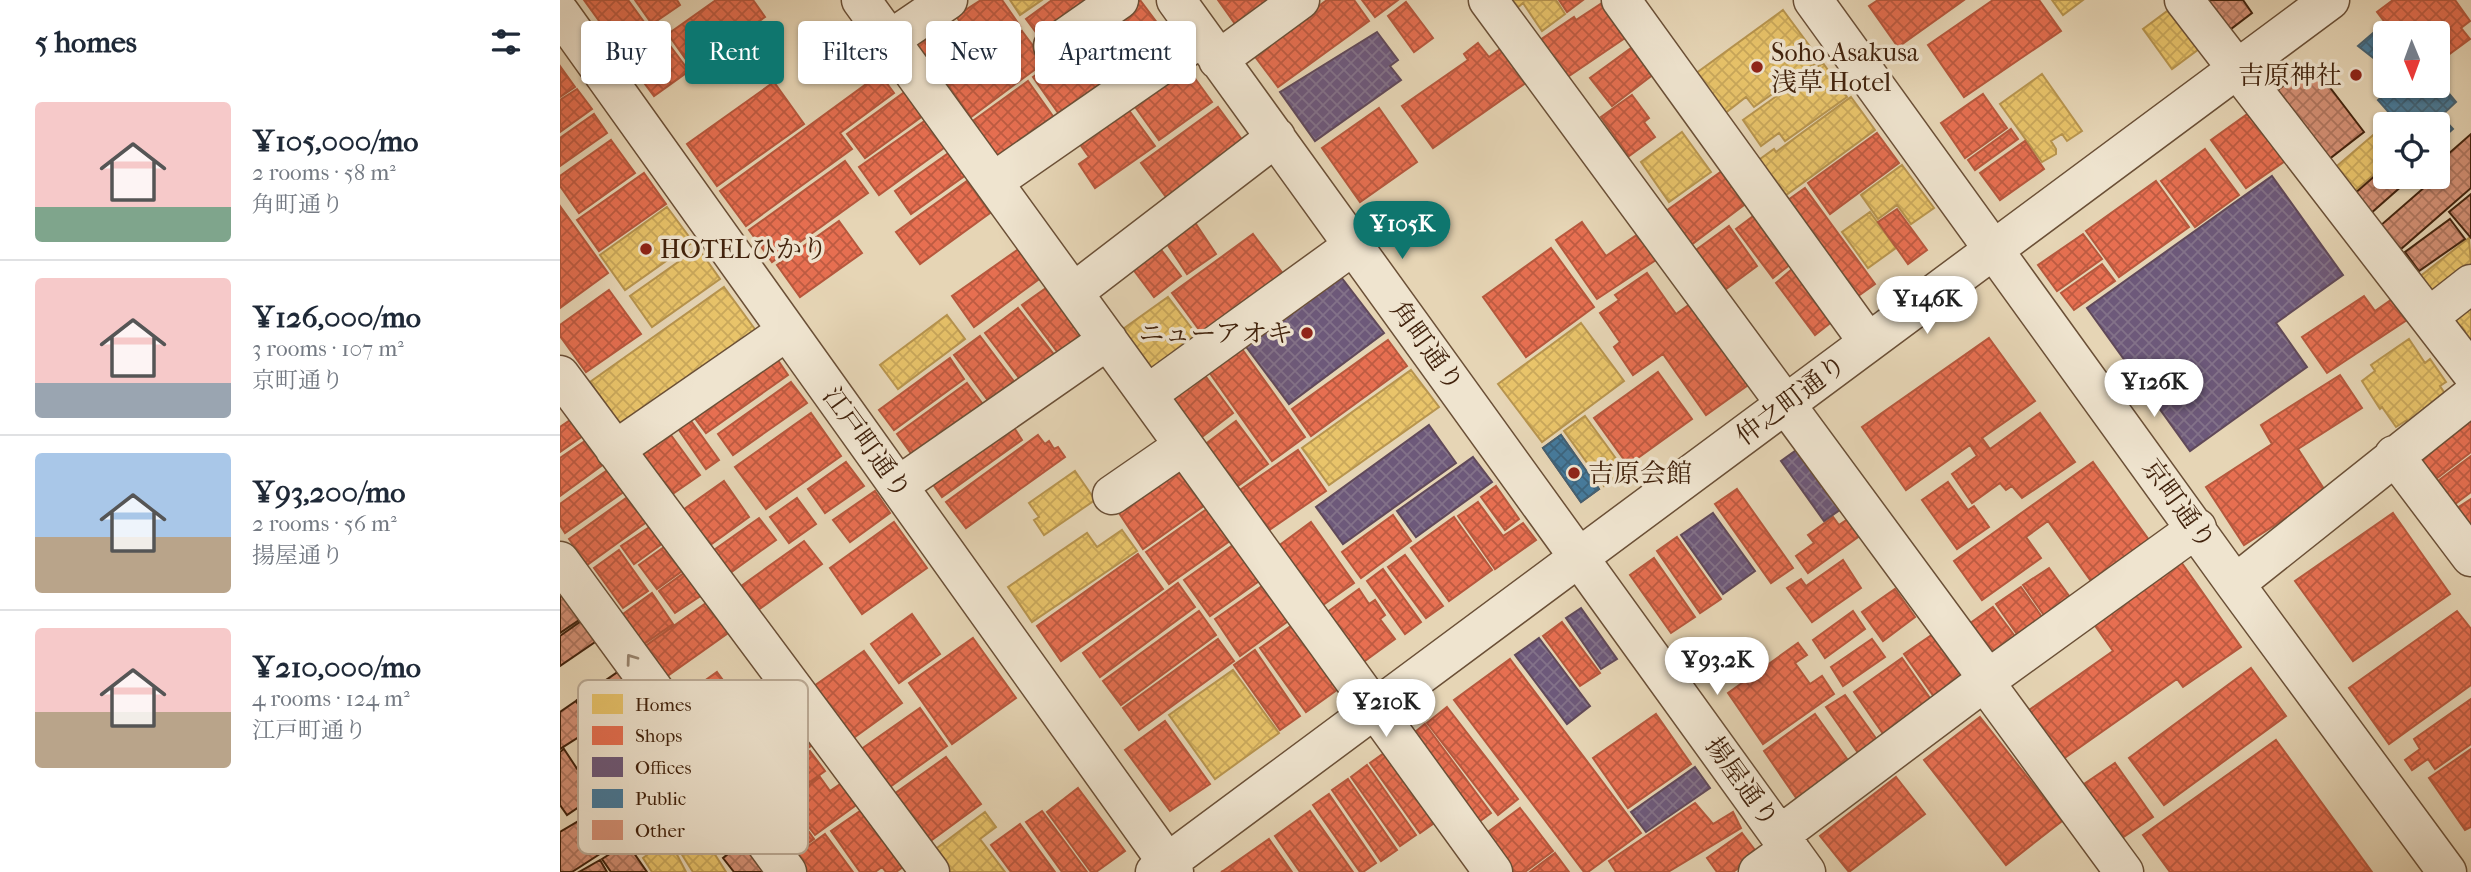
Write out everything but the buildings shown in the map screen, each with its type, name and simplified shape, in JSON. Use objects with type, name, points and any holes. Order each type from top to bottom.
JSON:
[{"type":"street","points":[[861,0],[877,21]]},
{"type":"street","points":[[912,25],[948,0]]},
{"type":"street","points":[[1089,21],[1119,0]]},
{"type":"street","name":"角町通り","points":[[1176,0],[1579,556]]},
{"type":"street","points":[[993,183],[1210,49],[1300,0]]},
{"type":"street","points":[[1488,0],[1988,679],[1992,692],[2124,872]]},
{"type":"street","points":[[1621,0],[1868,342]]},
{"type":"street","name":"京町通り","points":[[1813,0],[2235,584],[2447,872]]},
{"type":"street","points":[[2184,0],[2471,372]]},
{"type":"street","name":"仲之町通り","points":[[1165,869],[1579,556],[1995,251],[2330,0]]},
{"type":"street","name":"江戸町通り","points":[[560,13],[898,486],[1165,869]]},
{"type":"street","points":[[912,69],[1493,872]]},
{"type":"street","points":[[1074,292],[1276,137]]},
{"type":"street","points":[[1148,394],[1354,245]]},
{"type":"street","points":[[2429,317],[2471,284]]},
{"type":"street","points":[[615,450],[787,331]]},
{"type":"street","points":[[898,486],[1108,340]]},
{"type":"street","points":[[560,375],[787,680]]},
{"type":"street","points":[[2235,584],[2471,396]]},
{"type":"street","points":[[1112,495],[1183,446]]},
{"type":"street","points":[[2394,455],[2471,558]]},
{"type":"street","points":[[1758,872],[1792,852],[1988,679],[2197,528]]},
{"type":"street","name":"揚屋通り","points":[[1579,556],[1792,852]]},
{"type":"street","points":[[561,563],[647,680]]},
{"type":"street","points":[[808,709],[930,872]]},
{"type":"street","points":[[774,854],[787,872]]},
{"type":"place","name":"Soho Asakusa 浅草 Hotel","points":[[1757,67]]},
{"type":"place","name":"吉原神社","points":[[2356,75]]},
{"type":"place","name":"HOTELひかり","points":[[646,249]]},
{"type":"place","name":"ニューアオキ","points":[[1307,333]]},
{"type":"place","name":"吉原会館","points":[[1574,473]]}]
